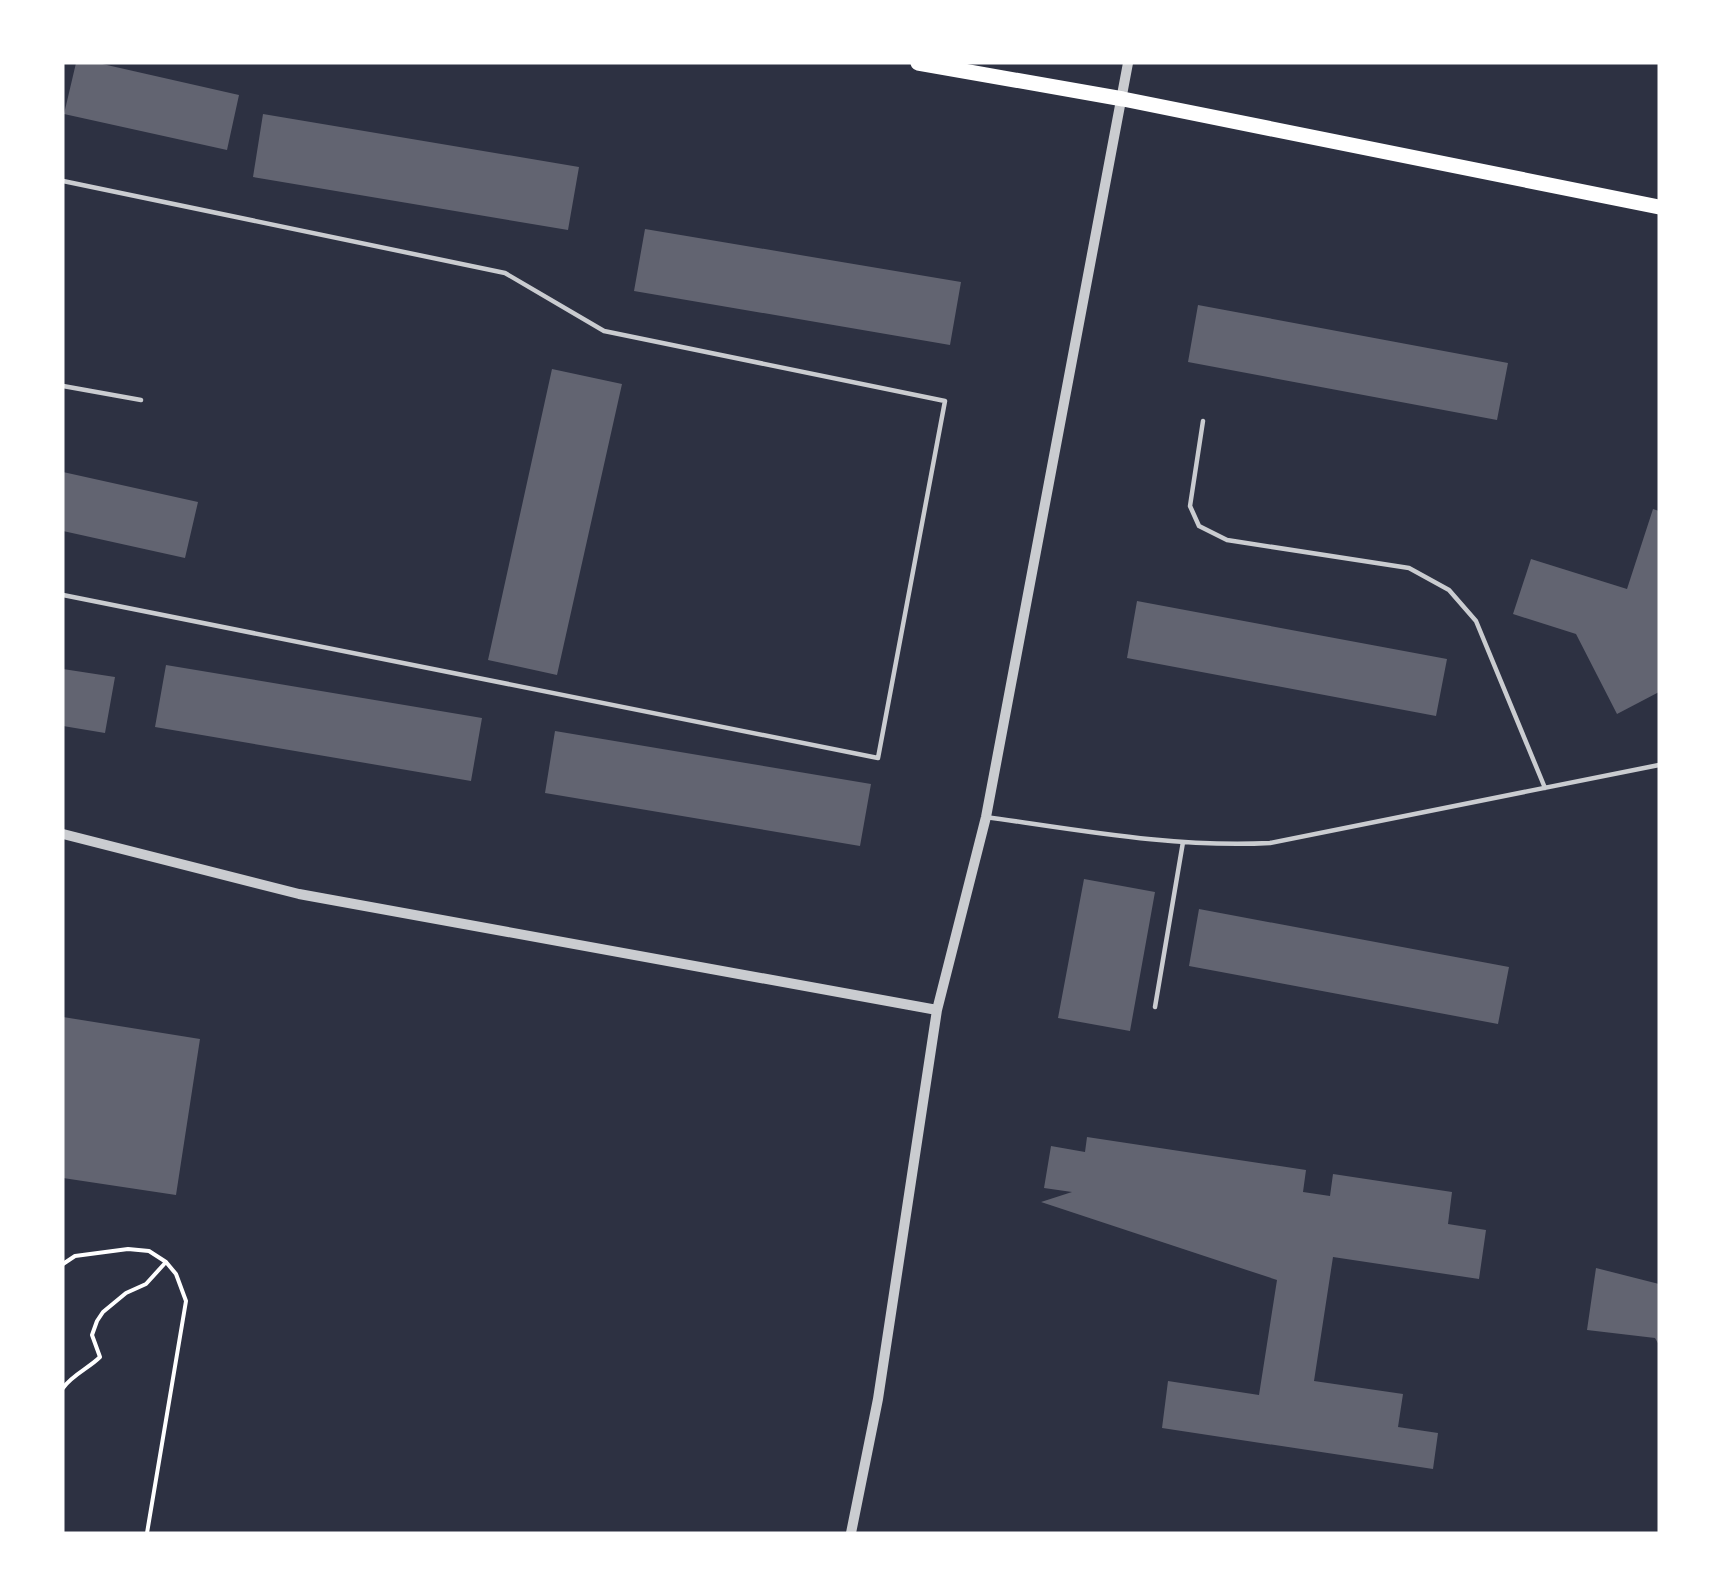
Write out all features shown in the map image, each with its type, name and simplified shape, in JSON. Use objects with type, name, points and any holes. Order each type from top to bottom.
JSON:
[{"type":"main road","points":[[918,63],[1123,99],[1659,207]]},
{"type":"street","points":[[851,1533],[878,1399],[937,1010],[986,817],[1128,63]]},
{"type":"street","points":[[63,834],[299,894],[937,1010]]},
{"type":"lane","points":[[63,181],[505,273],[604,331],[945,401],[878,758],[63,595]]},
{"type":"lane","points":[[63,386],[141,400]]},
{"type":"lane","points":[[1203,421],[1190,506],[1199,526],[1227,540],[1409,568],[1449,590],[1476,621],[1545,788]]},
{"type":"lane","points":[[986,817],[1155,840],[1236,845],[1270,843],[1659,765]]},
{"type":"lane","points":[[1155,1006],[1183,842]]},
{"type":"path","points":[[63,1264],[75,1256],[128,1249],[149,1251],[166,1262],[176,1274],[186,1301],[147,1533]]},
{"type":"path","points":[[63,1388],[67,1382],[90,1367],[100,1357],[92,1335],[103,1312],[126,1293],[146,1284],[166,1262]]},
{"type":"building","points":[[76,63],[98,63],[239,95],[227,150],[64,114]]},
{"type":"building","points":[[263,114],[579,167],[568,230],[253,177]]},
{"type":"building","points":[[645,229],[961,282],[950,345],[634,291]]},
{"type":"building","points":[[1198,305],[1508,363],[1497,420],[1188,362]]},
{"type":"building","points":[[552,369],[622,384],[557,675],[488,660]]},
{"type":"building","points":[[63,472],[198,502],[185,558],[63,531]]},
{"type":"building","points":[[1653,509],[1659,511],[1659,692],[1617,714],[1576,634],[1513,614],[1531,559],[1627,589]]},
{"type":"building","points":[[1137,601],[1447,659],[1436,716],[1127,658]]},
{"type":"building","points":[[166,665],[482,718],[471,781],[155,727]]},
{"type":"building","points":[[63,669],[115,677],[105,733],[63,726]]},
{"type":"building","points":[[555,731],[871,784],[860,846],[545,793]]},
{"type":"building","points":[[1084,879],[1155,892],[1130,1031],[1058,1018]]},
{"type":"building","points":[[1199,909],[1509,967],[1498,1024],[1189,966]]},
{"type":"building","points":[[63,1017],[200,1039],[176,1195],[63,1178]]},
{"type":"building","points":[[1087,1137],[1306,1170],[1303,1192],[1330,1196],[1333,1174],[1452,1192],[1448,1224],[1486,1230],[1479,1279],[1333,1257],[1314,1381],[1403,1394],[1398,1427],[1438,1433],[1433,1469],[1162,1428],[1168,1381],[1259,1395],[1277,1280],[1041,1202],[1072,1192],[1044,1188],[1051,1146],[1085,1152]]},
{"type":"building","points":[[1596,1268],[1659,1284],[1659,1345],[1655,1338],[1587,1330]]}]
